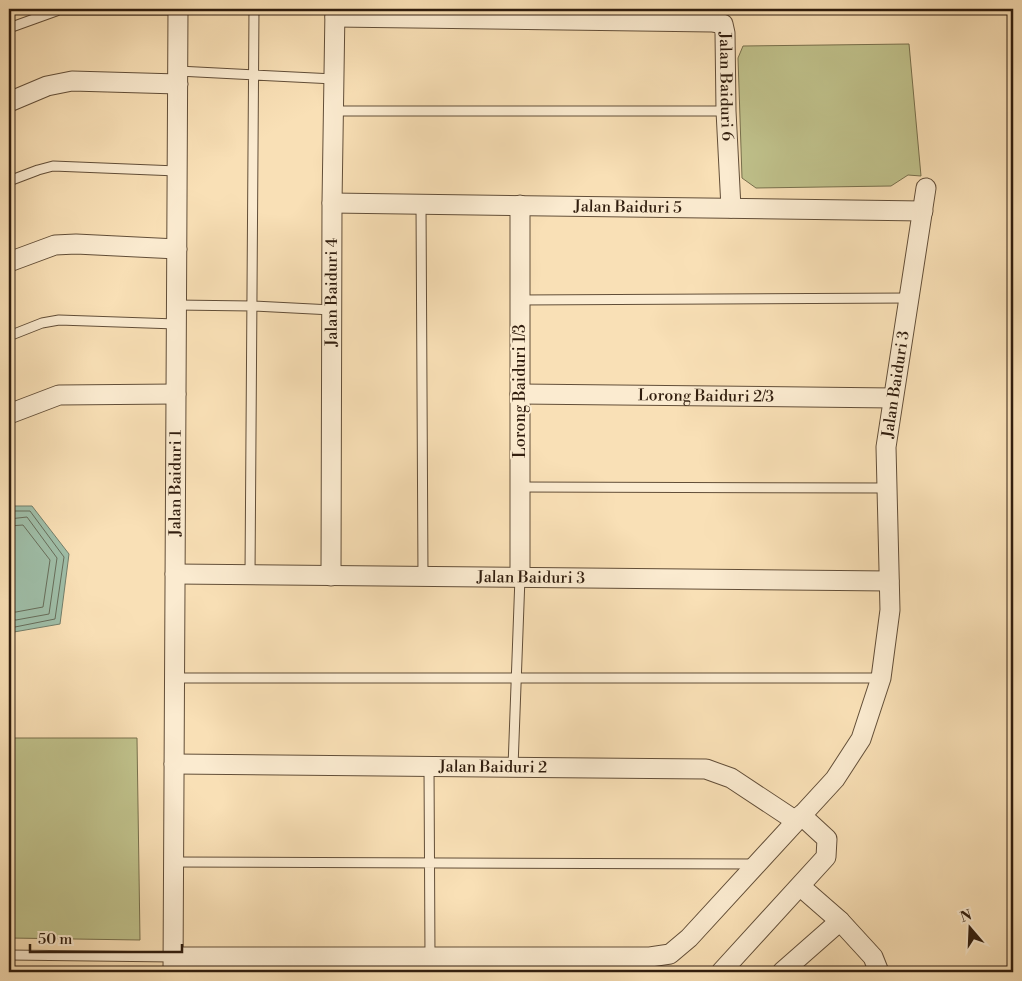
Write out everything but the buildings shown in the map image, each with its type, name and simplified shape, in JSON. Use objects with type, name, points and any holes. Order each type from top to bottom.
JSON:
[{"type":"street","name":"Jalan Baiduri 1","points":[[173,964],[178,10]]},
{"type":"street","name":"Jalan Baiduri 6","points":[[335,13],[410,13],[712,22],[723,24],[725,33],[726,111],[731,208]]},
{"type":"street","name":"Jalan Baiduri 4","points":[[331,576],[332,203],[335,13]]},
{"type":"street","points":[[9,102],[47,86],[72,81],[178,77]]},
{"type":"street","name":"Jalan Baiduri 3","points":[[430,957],[650,957],[670,954],[689,938],[835,779],[861,740],[881,678],[890,610],[886,447],[926,188]]},
{"type":"street","name":"Jalan Baiduri 5","points":[[332,203],[923,211]]},
{"type":"street","name":"Lorong Baiduri 1/3","points":[[520,205],[520,577]]},
{"type":"street","points":[[9,262],[55,245],[76,244],[176,249]]},
{"type":"street","points":[[9,414],[59,395],[176,394]]},
{"type":"street","name":"Lorong Baiduri 2/3","points":[[520,394],[893,398]]},
{"type":"street","name":"Jalan Baiduri 3","points":[[174,574],[889,581]]},
{"type":"street","name":"Jalan Baiduri 2","points":[[174,764],[706,769],[731,778],[798,818],[826,838],[826,857],[801,887],[721,972]]},
{"type":"street","points":[[801,887],[840,921],[873,958],[879,972]]},
{"type":"street","points":[[782,972],[840,921]]},
{"type":"street","points":[[173,964],[430,957]]},
{"type":"lane","points":[[250,575],[254,9]]},
{"type":"lane","points":[[9,28],[59,10],[178,10]]},
{"type":"lane","points":[[178,77],[253,74],[334,79]]},
{"type":"lane","points":[[333,111],[726,111]]},
{"type":"lane","points":[[9,181],[53,166],[177,171]]},
{"type":"lane","points":[[422,204],[423,576]]},
{"type":"lane","points":[[520,300],[910,298]]},
{"type":"lane","points":[[9,336],[42,323],[59,320],[176,314],[252,306],[332,310]]},
{"type":"lane","points":[[520,487],[887,488]]},
{"type":"lane","points":[[513,767],[520,577]]},
{"type":"lane","points":[[174,678],[881,678]]},
{"type":"lane","points":[[429,767],[430,957]]},
{"type":"lane","points":[[173,862],[757,864]]},
{"type":"lane","points":[[9,955],[173,964]]},
{"type":"green space","points":[[909,44],[921,176],[908,175],[891,186],[756,188],[742,178],[738,58],[743,46]]},
{"type":"green space","points":[[9,738],[137,738],[140,940],[9,938]]},
{"type":"water","points":[[14,506],[32,506],[69,554],[60,624],[14,632],[9,630],[9,508]]}]
